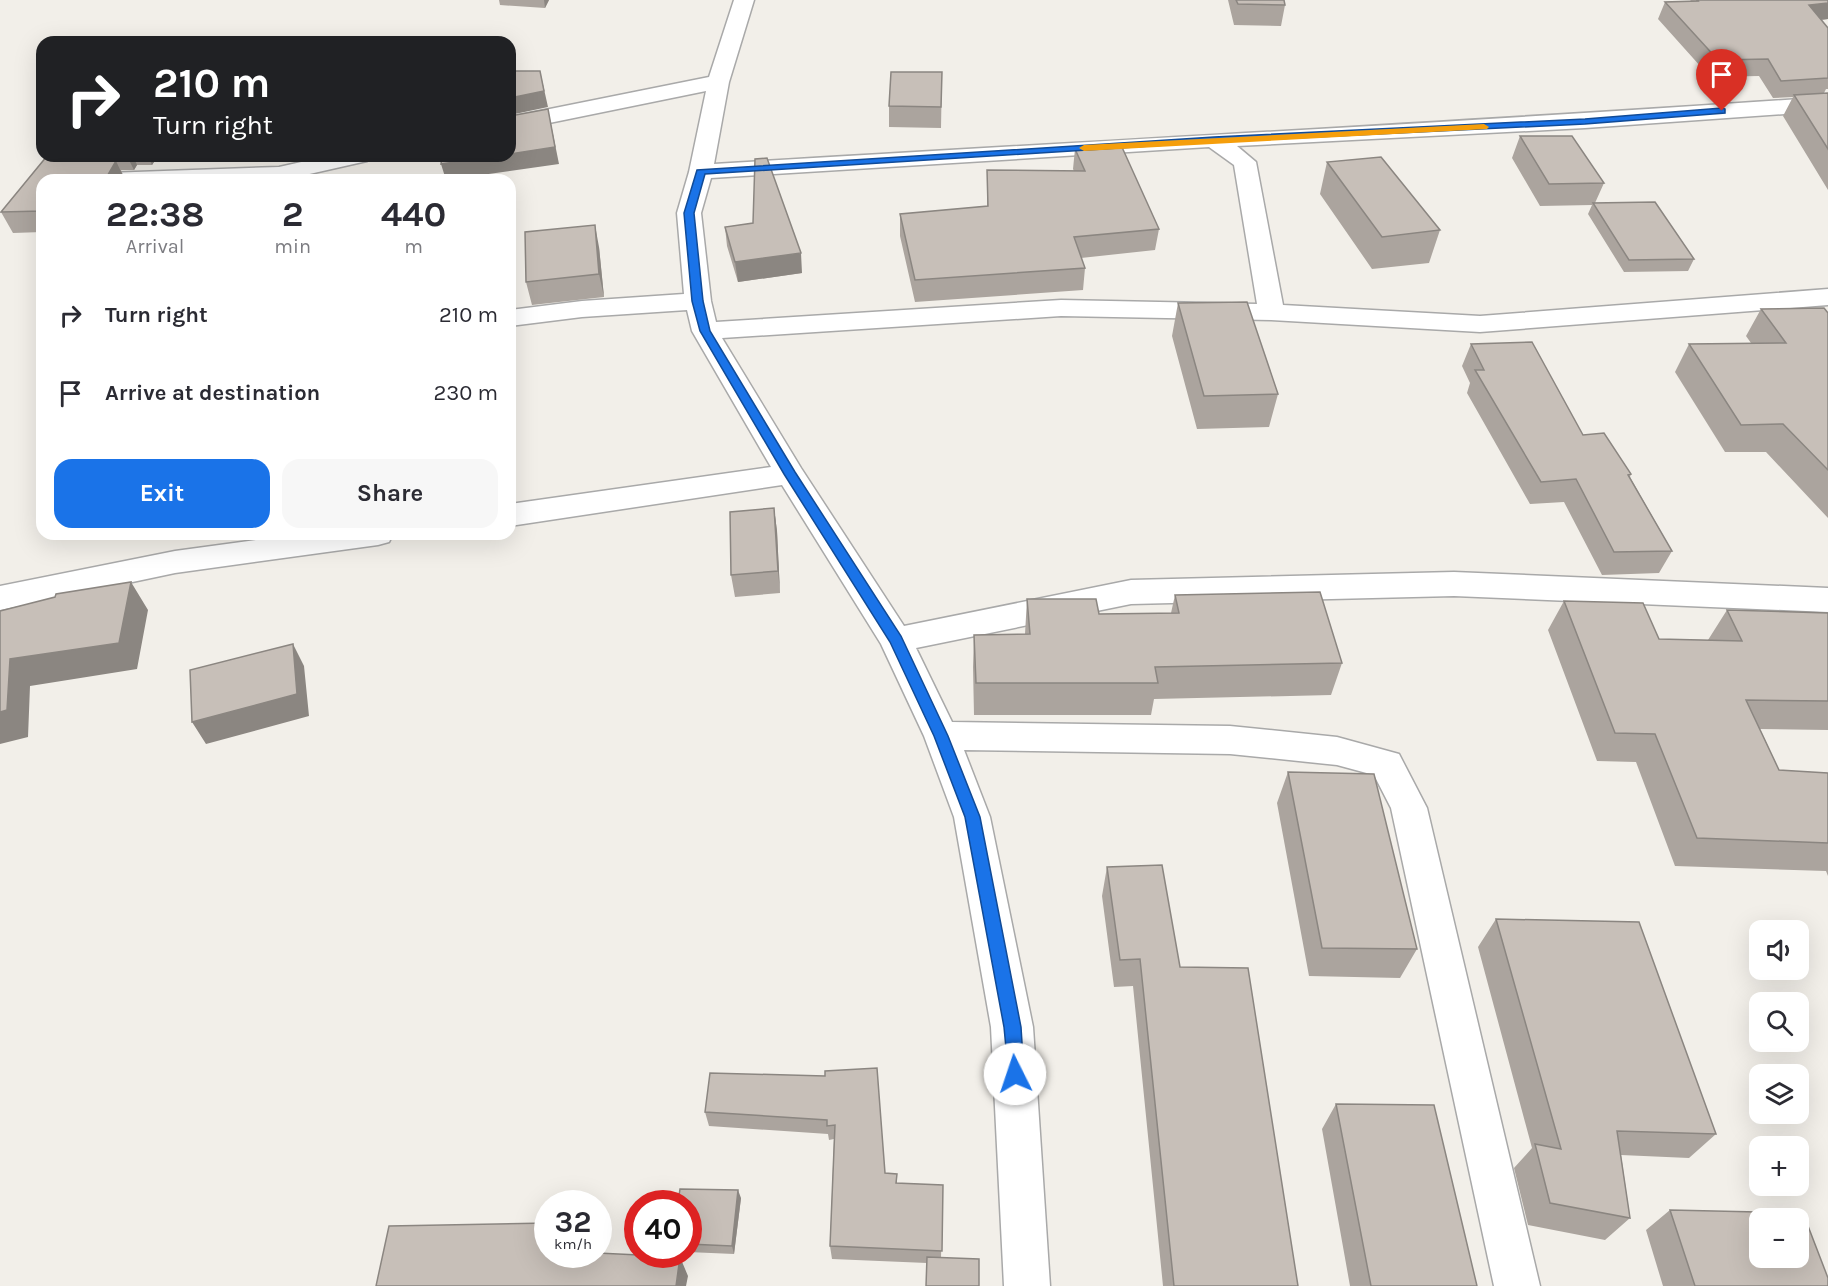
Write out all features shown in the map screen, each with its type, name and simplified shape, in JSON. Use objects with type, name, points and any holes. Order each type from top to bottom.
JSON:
[{"type":"street","points":[[744,0],[718,82],[701,172],[689,213],[701,316],[790,474],[896,640],[941,736],[972,817],[1012,1027],[1027,1286]]},
{"type":"street","points":[[516,123],[718,82]]},
{"type":"street","points":[[701,172],[1214,140],[1585,122],[1828,104]]},
{"type":"street","points":[[1214,140],[1245,162],[1271,312]]},
{"type":"street","points":[[279,174],[332,162]]},
{"type":"street","points":[[516,317],[582,309],[701,316],[1061,308],[1271,312],[1480,324],[1828,297]]},
{"type":"street","points":[[516,514],[790,474]]},
{"type":"street","points":[[0,598],[274,542],[300,540]]},
{"type":"street","points":[[896,640],[1131,592],[1454,584],[1828,600]]},
{"type":"street","points":[[941,736],[1230,740],[1337,751],[1386,764],[1409,808],[1517,1286]]},
{"type":"building","points":[[1236,0],[1284,0],[1285,5],[1238,4]]},
{"type":"building","points":[[1828,0],[1828,3],[1809,5],[1828,28],[1828,78],[1781,81],[1768,59],[1718,60],[1665,2]]},
{"type":"building","points":[[516,71],[540,71],[544,91],[516,97]]},
{"type":"building","points":[[891,72],[942,72],[941,107],[889,106]]},
{"type":"building","points":[[1828,93],[1828,149],[1794,95]]},
{"type":"building","points":[[548,109],[555,147],[516,153],[516,115]]},
{"type":"building","points":[[1520,136],[1572,136],[1604,183],[1549,184]]},
{"type":"building","points":[[1121,145],[1159,229],[1074,237],[1085,268],[915,280],[900,214],[988,206],[987,170],[1085,171],[1075,149]]},
{"type":"building","points":[[1381,157],[1440,230],[1382,237],[1327,162]]},
{"type":"building","points":[[767,158],[801,253],[735,262],[725,227],[753,223],[755,159]]},
{"type":"building","points":[[42,162],[115,162],[108,174],[36,174],[36,211],[1,212]]},
{"type":"building","points":[[1655,202],[1694,259],[1629,260],[1593,203]]},
{"type":"building","points":[[595,225],[599,274],[526,282],[525,232]]},
{"type":"building","points":[[1247,302],[1278,394],[1204,396],[1178,303]]},
{"type":"building","points":[[1824,308],[1828,313],[1828,470],[1783,424],[1741,425],[1689,344],[1786,343],[1761,309]]},
{"type":"building","points":[[1532,342],[1583,435],[1604,433],[1631,474],[1628,475],[1672,551],[1614,552],[1576,479],[1541,482],[1475,370],[1484,370],[1471,344]]},
{"type":"building","points":[[774,508],[778,571],[731,575],[730,512]]},
{"type":"building","points":[[131,582],[119,643],[10,659],[7,710],[0,712],[0,611],[55,597],[56,594]]},
{"type":"building","points":[[1320,592],[1342,663],[1155,667],[1158,683],[976,683],[974,635],[1030,634],[1027,599],[1096,599],[1099,614],[1179,613],[1175,595]]},
{"type":"building","points":[[1564,601],[1643,603],[1659,639],[1742,641],[1727,610],[1828,613],[1828,701],[1746,700],[1779,770],[1828,773],[1828,843],[1697,838],[1655,734],[1615,733]]},
{"type":"building","points":[[293,644],[297,694],[192,722],[190,670]]},
{"type":"building","points":[[1288,772],[1374,774],[1417,949],[1322,948]]},
{"type":"building","points":[[1162,865],[1180,967],[1248,968],[1298,1286],[1174,1286],[1140,959],[1120,960],[1107,867]]},
{"type":"building","points":[[1496,919],[1639,922],[1716,1134],[1617,1131],[1630,1218],[1550,1203],[1535,1144],[1561,1149]]},
{"type":"building","points":[[877,1068],[885,1173],[897,1174],[896,1183],[943,1185],[942,1251],[830,1246],[835,1125],[827,1126],[827,1120],[705,1112],[710,1073],[825,1076],[825,1071]]},
{"type":"building","points":[[1336,1104],[1434,1105],[1477,1286],[1371,1286]]},
{"type":"building","points":[[680,1189],[738,1190],[732,1246],[702,1245],[702,1190]]},
{"type":"building","points":[[1670,1210],[1749,1212],[1749,1268],[1809,1268],[1809,1229],[1828,1278],[1828,1286],[1695,1286]]},
{"type":"building","points":[[534,1223],[534,1268],[612,1268],[612,1254],[624,1254],[624,1268],[678,1268],[676,1286],[376,1286],[389,1226]]},
{"type":"building","points":[[927,1257],[979,1259],[979,1286],[926,1286]]},
{"type":"slow traffic","points":[[1084,148],[1484,127]]},
{"type":"route","points":[[1015,1074],[1012,1027],[972,817],[941,736],[896,640],[790,474],[705,331],[698,301],[689,213],[701,172],[1214,140],[1585,122],[1722,111]]}]
